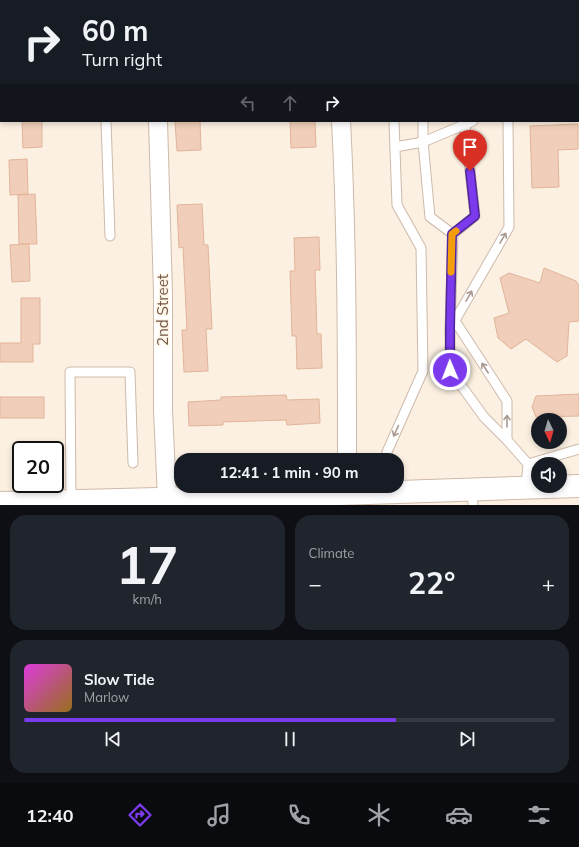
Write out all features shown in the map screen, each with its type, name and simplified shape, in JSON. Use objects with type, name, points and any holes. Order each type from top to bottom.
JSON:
[{"type":"street","name":"2nd Street","points":[[158,122],[163,294],[163,410],[167,498]]},
{"type":"street","points":[[341,122],[347,350],[347,453]]},
{"type":"street","points":[[377,493],[473,497],[526,488],[579,486]]},
{"type":"street","points":[[0,503],[280,493]]},
{"type":"lane","points":[[106,122],[110,236]]},
{"type":"lane","points":[[387,453],[423,371],[421,248],[397,205],[394,122]]},
{"type":"lane","points":[[423,122],[423,142],[430,217],[452,234]]},
{"type":"lane","points":[[395,147],[423,142],[467,122],[475,216],[452,234]]},
{"type":"lane","points":[[452,325],[509,226],[508,122]]},
{"type":"lane","points":[[452,234],[452,325],[450,370],[484,417],[528,464],[526,488]]},
{"type":"lane","points":[[452,325],[507,401],[507,440]]},
{"type":"lane","points":[[71,501],[70,372],[130,372],[133,463]]},
{"type":"lane","points":[[528,464],[579,449]]},
{"type":"building","points":[[22,122],[42,122],[42,147],[23,148]]},
{"type":"building","points":[[175,122],[200,122],[201,150],[177,151]]},
{"type":"building","points":[[290,122],[315,122],[316,147],[291,148]]},
{"type":"building","points":[[578,124],[578,149],[558,150],[559,187],[532,188],[530,126]]},
{"type":"building","points":[[27,159],[28,194],[10,195],[9,160]]},
{"type":"building","points":[[35,194],[37,244],[19,244],[18,195]]},
{"type":"building","points":[[202,204],[204,245],[208,245],[212,329],[206,329],[208,371],[184,372],[182,330],[187,330],[183,247],[179,248],[177,205]]},
{"type":"building","points":[[319,237],[320,270],[315,270],[317,334],[321,334],[322,368],[297,369],[296,336],[292,336],[290,271],[295,271],[294,238]]},
{"type":"building","points":[[29,244],[30,281],[12,282],[10,245]]},
{"type":"building","points":[[544,268],[576,281],[579,286],[579,321],[569,322],[567,356],[557,362],[526,339],[511,349],[498,338],[494,318],[509,313],[500,278],[509,273],[540,283]]},
{"type":"building","points":[[21,298],[40,298],[40,344],[33,344],[33,362],[0,362],[0,343],[21,343]]},
{"type":"building","points":[[579,394],[579,416],[567,416],[567,413],[534,413],[532,407],[536,396]]},
{"type":"building","points":[[286,395],[287,400],[319,399],[320,423],[287,425],[286,420],[223,422],[223,425],[189,426],[188,402],[221,400],[221,397]]},
{"type":"building","points":[[0,397],[44,397],[44,418],[0,418]]},
{"type":"slow traffic","points":[[451,272],[452,234],[456,231]]},
{"type":"route","points":[[450,370],[452,234],[475,216],[470,171]]}]
